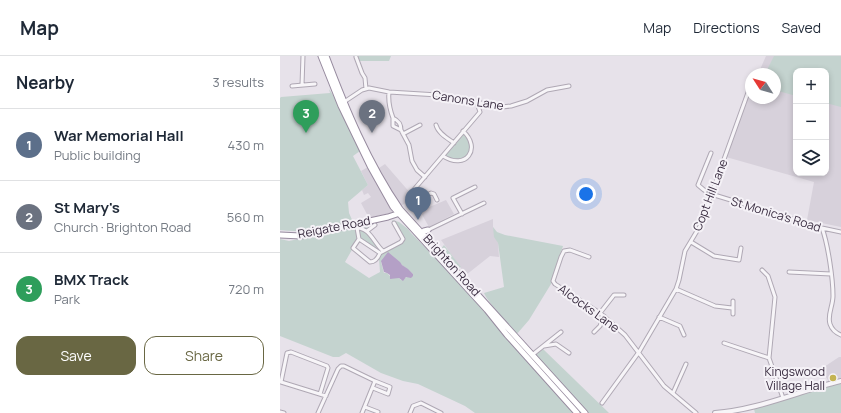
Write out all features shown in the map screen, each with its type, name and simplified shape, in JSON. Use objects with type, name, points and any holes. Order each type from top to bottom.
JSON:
[{"type":"highway","name":"Brighton Road","points":[[321,56],[370,166],[393,207],[401,212],[507,335],[577,413]]},
{"type":"highway","name":"Brighton Road","points":[[326,56],[342,103],[409,226],[428,239],[585,413]]},
{"type":"highway","points":[[388,217],[393,213],[393,207]]},
{"type":"highway","name":"Reigate Road","points":[[280,235],[301,236],[356,226],[401,212]]},
{"type":"highway","points":[[388,217],[409,226]]},
{"type":"highway","points":[[422,236],[428,230]]},
{"type":"highway","points":[[428,230],[426,233],[428,239]]},
{"type":"street","points":[[302,85],[303,56]]},
{"type":"street","points":[[342,103],[366,89],[365,78],[356,57]]},
{"type":"street","points":[[292,86],[315,84]]},
{"type":"street","name":"Canons Lane","points":[[366,89],[369,88],[389,92],[429,94],[502,107],[527,101],[547,90],[569,86]]},
{"type":"street","points":[[389,92],[388,100],[394,118],[393,126],[401,130]]},
{"type":"street","name":"Copt Hill Lane","points":[[602,402],[639,352],[676,289],[680,280],[685,251],[700,226],[745,101]]},
{"type":"street","points":[[477,103],[480,112]]},
{"type":"street","points":[[417,206],[416,200],[411,194],[444,156],[484,105]]},
{"type":"street","points":[[394,118],[400,123],[401,130],[409,145],[412,161],[417,170],[425,177]]},
{"type":"street","points":[[436,124],[437,129],[454,143]]},
{"type":"street","points":[[403,134],[420,125]]},
{"type":"street","points":[[444,156],[451,161],[466,159],[471,152],[472,144],[469,136],[463,131]]},
{"type":"street","points":[[711,153],[698,185],[711,194]]},
{"type":"street","points":[[462,214],[453,198],[475,187]]},
{"type":"street","points":[[416,200],[431,193],[434,194],[437,200]]},
{"type":"street","name":"St Monica's Road","points":[[711,194],[822,228],[841,232]]},
{"type":"street","points":[[428,230],[484,203]]},
{"type":"street","points":[[359,239],[352,248],[370,262],[378,258],[381,252],[401,242],[403,239],[394,224]]},
{"type":"street","points":[[356,226],[367,231],[376,248]]},
{"type":"street","points":[[356,226],[359,239],[381,252]]},
{"type":"street","points":[[367,231],[375,226]]},
{"type":"street","points":[[822,228],[829,256],[833,298],[829,323],[832,329],[841,335]]},
{"type":"street","points":[[691,242],[714,256],[739,260],[741,248]]},
{"type":"street","name":"Alcocks Lane","points":[[589,257],[566,250],[561,257],[553,281],[555,284],[600,313],[625,335],[664,386],[696,413]]},
{"type":"street","points":[[762,270],[768,276],[775,297],[769,358],[783,398]]},
{"type":"street","points":[[789,272],[830,274]]},
{"type":"street","points":[[676,289],[715,306],[732,308]]},
{"type":"street","points":[[600,313],[614,295],[624,295]]},
{"type":"street","points":[[733,301],[733,314]]},
{"type":"street","points":[[594,332],[600,326],[604,316]]},
{"type":"street","points":[[659,316],[680,326],[684,335]]},
{"type":"street","points":[[532,355],[561,332]]},
{"type":"street","points":[[724,343],[769,358]]},
{"type":"street","points":[[542,346],[556,344],[569,353]]},
{"type":"street","points":[[280,387],[287,353],[290,352],[327,366],[328,368],[320,394]]},
{"type":"street","points":[[280,359],[285,360]]},
{"type":"street","points":[[673,393],[686,364]]},
{"type":"street","points":[[318,413],[338,369],[342,365],[390,387],[388,394],[373,388]]},
{"type":"street","points":[[362,413],[375,381]]},
{"type":"street","points":[[715,413],[752,407],[841,381]]},
{"type":"street","points":[[281,382],[326,396]]},
{"type":"street","points":[[410,413],[413,406],[421,403],[441,413]]},
{"type":"street","points":[[365,407],[378,413],[380,408]]},
{"type":"street","points":[[280,412],[284,413]]},
{"type":"shaded area","points":[[358,56],[391,56],[389,61],[360,61]]},
{"type":"shaded area","points":[[766,56],[841,56],[841,227],[807,220],[814,182],[726,157],[745,104],[781,104],[781,68],[761,68]]},
{"type":"shaded area","points":[[774,56],[841,56],[841,107],[829,104],[829,68],[793,68],[793,95],[781,92],[781,68],[768,68]]},
{"type":"shaded area","points":[[329,89],[335,98],[360,151],[353,156],[368,185],[348,202],[349,213],[353,222],[317,229],[298,231],[280,230],[280,98],[330,93]]},
{"type":"shaded area","points":[[463,131],[469,136],[471,152],[468,156],[459,161],[444,156]]},
{"type":"shaded area","points":[[385,164],[412,195],[404,204],[390,213],[369,218],[361,203],[371,197],[368,193],[364,195],[362,190],[368,185],[361,171],[368,167],[379,168]]},
{"type":"shaded area","points":[[446,200],[454,214],[429,227],[420,211]]},
{"type":"shaded area","points":[[493,219],[493,227],[498,243],[499,257],[490,256],[466,275],[441,240]]},
{"type":"shaded area","points":[[392,220],[399,222],[408,229],[474,299],[574,413],[475,413],[465,406],[418,384],[403,381],[381,373],[346,353],[339,357],[333,357],[280,336],[280,239],[289,241],[379,222],[367,231],[378,246],[375,249],[359,239],[345,262],[369,278],[380,272],[379,259],[381,254],[403,243],[404,237]],"holes":[[[392,256],[413,274],[401,280],[399,278],[390,278],[387,273],[384,273],[381,262]]]},
{"type":"shaded area","points":[[493,227],[497,232],[505,235],[563,246],[551,284],[529,320],[516,335],[503,321],[484,293],[504,287],[498,243],[494,237]]},
{"type":"shaded area","points":[[444,245],[461,267],[456,268],[440,250]]},
{"type":"shaded area","points":[[388,252],[413,274],[411,278],[406,277],[403,281],[399,278],[390,279],[390,275],[384,272],[381,261]]},
{"type":"shaded area","points":[[543,349],[609,413],[587,413],[535,355]]},
{"type":"shaded area","points":[[841,357],[841,379],[829,382],[821,369]]},
{"type":"shaded area","points":[[841,381],[841,413],[755,413],[754,409],[783,398]]},
{"type":"place","name":"BMX Track","points":[[306,133]]},
{"type":"place","name":"St Mary's","points":[[372,133]]},
{"type":"place","name":"War Memorial Hall","points":[[418,220]]},
{"type":"place","name":"Kingswood Village Hall","points":[[833,378]]}]
